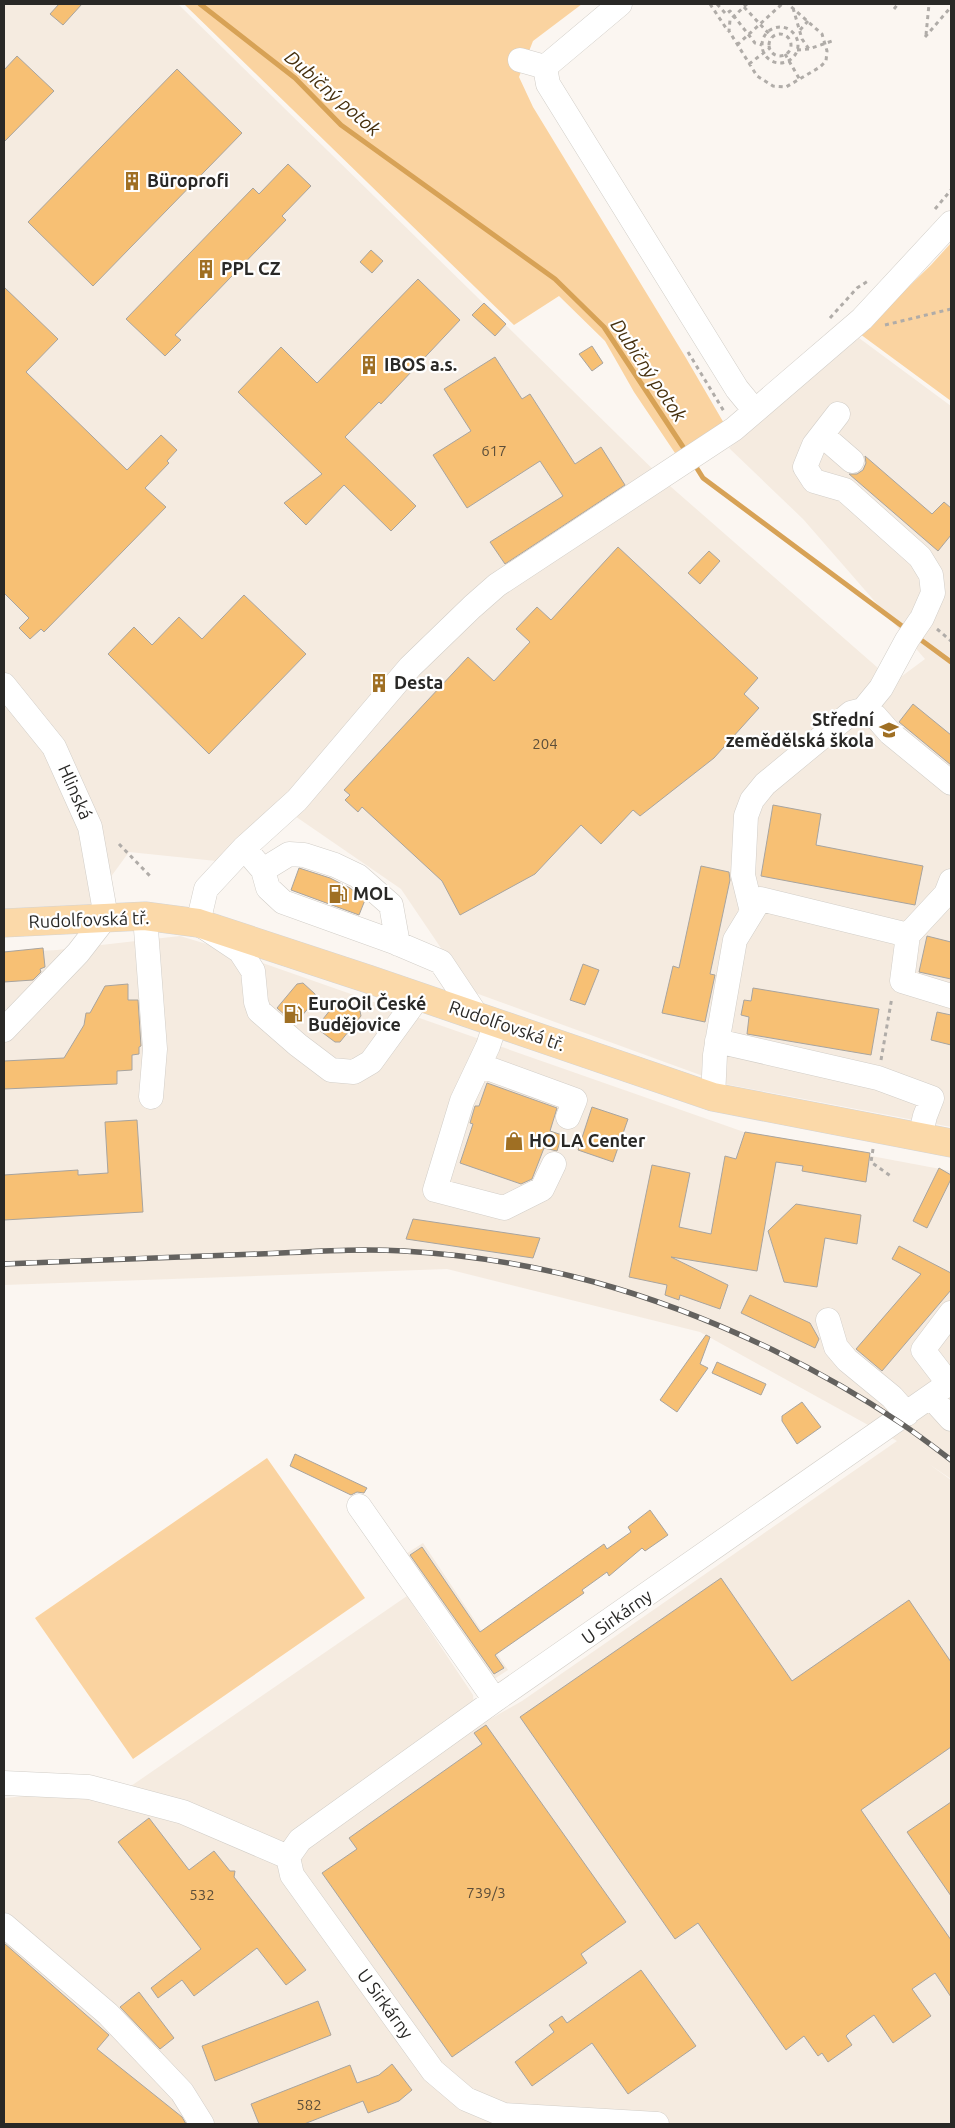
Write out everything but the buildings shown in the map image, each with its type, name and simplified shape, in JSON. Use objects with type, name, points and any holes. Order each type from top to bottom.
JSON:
[{"type":"main road","name":"Rudolfovská tř.","points":[[4,923],[145,916],[198,923],[419,996],[713,1097],[951,1143]]},
{"type":"street","points":[[546,67],[620,4]]},
{"type":"street","points":[[520,60],[546,67]]},
{"type":"street","points":[[546,67],[548,84],[737,389],[755,411]]},
{"type":"street","points":[[419,996],[372,1062],[354,1072],[331,1070],[298,1045],[259,1011],[256,1002],[253,971],[240,951],[198,923],[206,889],[244,848],[297,800],[410,667],[497,585],[734,429],[930,261],[951,223]]},
{"type":"street","points":[[752,912],[743,875],[746,816],[752,800],[765,784],[850,713],[864,710],[881,688],[911,633],[922,618],[933,593],[931,575],[920,558],[845,490],[814,481],[805,467],[814,446],[838,414]]},
{"type":"street","points":[[822,435],[852,461]]},
{"type":"street","name":"Hlinská","points":[[4,685],[54,747],[90,827],[106,917]]},
{"type":"street","points":[[864,710],[875,716],[890,733],[951,783]]},
{"type":"street","points":[[244,848],[263,870],[268,888],[283,902],[398,944],[440,962],[486,1019],[479,1065],[462,1101],[435,1190],[504,1208],[542,1189],[554,1164]]},
{"type":"street","points":[[263,870],[289,854],[304,855],[335,865],[358,876],[390,905],[398,944]]},
{"type":"street","points":[[951,881],[946,894],[908,935],[902,981],[951,996]]},
{"type":"street","points":[[713,1097],[717,1041],[736,940],[760,899],[908,935]]},
{"type":"street","points":[[145,916],[156,1049],[152,1097]]},
{"type":"street","points":[[4,1030],[78,953],[106,917]]},
{"type":"street","points":[[717,1041],[878,1078],[932,1098],[920,1137]]},
{"type":"street","points":[[479,1065],[574,1100],[568,1117]]},
{"type":"street","points":[[951,1313],[923,1350],[944,1388],[951,1419]]},
{"type":"street","points":[[828,1320],[836,1348],[847,1360],[892,1396],[907,1414]]},
{"type":"street","name":"U Sirkárny","points":[[657,2124],[505,2120],[466,2099],[433,2071],[292,1875],[288,1857],[300,1840],[495,1700],[944,1388]]},
{"type":"street","points":[[359,1506],[495,1700]]},
{"type":"street","points":[[4,1783],[89,1787],[182,1812],[288,1857]]},
{"type":"street","points":[[4,1924],[108,2014],[182,2092],[202,2124]]},
{"type":"path","points":[[710,4],[758,76],[773,86],[786,87],[824,64],[827,57],[826,43],[822,34],[788,4]]},
{"type":"path","points":[[717,4],[724,14],[730,11],[734,15],[754,43],[762,45]]},
{"type":"path","points":[[737,45],[782,4]]},
{"type":"path","points":[[894,9],[898,4]]},
{"type":"path","points":[[929,4],[925,37],[951,7]]},
{"type":"path","points":[[728,31],[730,20],[745,5],[772,37]]},
{"type":"path","points":[[793,8],[802,39],[809,49]]},
{"type":"path","points":[[719,17],[723,20],[730,20]]},
{"type":"path","points":[[800,31],[808,21]]},
{"type":"path","points":[[780,27],[790,30],[797,40],[797,50],[788,60],[780,62],[774,61],[764,52],[762,45],[764,37],[768,32],[780,27]]},
{"type":"path","points":[[782,34],[788,38],[790,47],[785,54],[775,55],[770,48],[769,42],[772,37],[782,34]]},
{"type":"path","points":[[797,50],[809,49],[835,40]]},
{"type":"path","points":[[750,64],[770,48]]},
{"type":"path","points":[[785,54],[800,80]]},
{"type":"path","points":[[880,326],[951,309]]},
{"type":"path","points":[[119,844],[150,877]]},
{"type":"path","points":[[878,1078],[890,1000],[902,981]]},
{"type":"path","points":[[877,1129],[871,1162],[892,1177]]},
{"type":"shaded area","points":[[4,4],[178,4],[670,486],[894,682],[925,659],[803,519],[729,448],[859,338],[951,406],[951,1127],[725,1084],[470,991],[401,889],[292,814],[226,862],[129,852],[88,908],[4,911]]},
{"type":"shaded area","points":[[184,4],[582,4],[533,41],[519,77],[533,107],[725,425],[675,453],[634,392],[605,341],[559,296],[514,325]]},
{"type":"shaded area","points":[[951,243],[951,401],[860,334]]},
{"type":"shaded area","points":[[180,936],[220,948],[744,1132],[951,1171],[951,1479],[929,1464],[951,1480],[951,2124],[4,2124],[4,1798],[131,1786],[407,1596],[473,1695],[476,1727],[522,1701],[897,1441],[700,1332],[447,1269],[4,1285],[4,953],[57,950]]},
{"type":"shaded area","points":[[267,1458],[365,1598],[133,1759],[35,1618]]},
{"type":"shaded area","points":[[423,1543],[508,1670],[488,1683],[401,1557]]},
{"type":"waterway","name":"Dubičný potok","points":[[200,4],[295,78],[341,125],[555,279],[604,327],[687,453]]},
{"type":"waterway","name":"Dubičný potok","points":[[693,462],[703,478],[906,629]]},
{"type":"waterway","name":"Dubičný potok","points":[[917,637],[951,662]]},
{"type":"railway","points":[[4,1264],[368,1250],[453,1255],[548,1271],[638,1295],[728,1329],[773,1350],[868,1402],[951,1460]]},
{"type":"place","name":"Büroprofi","points":[[132,181]]},
{"type":"place","name":"PPL CZ","points":[[206,269]]},
{"type":"place","name":"IBOS a.s.","points":[[369,365]]},
{"type":"place","name":"Desta","points":[[379,683]]},
{"type":"place","name":"Střední zemědělská škola","points":[[889,730]]},
{"type":"place","name":"MOL","points":[[338,894]]},
{"type":"place","name":"EuroOil České Budějovice","points":[[293,1014]]},
{"type":"place","name":"HO LA Center","points":[[514,1141]]}]
